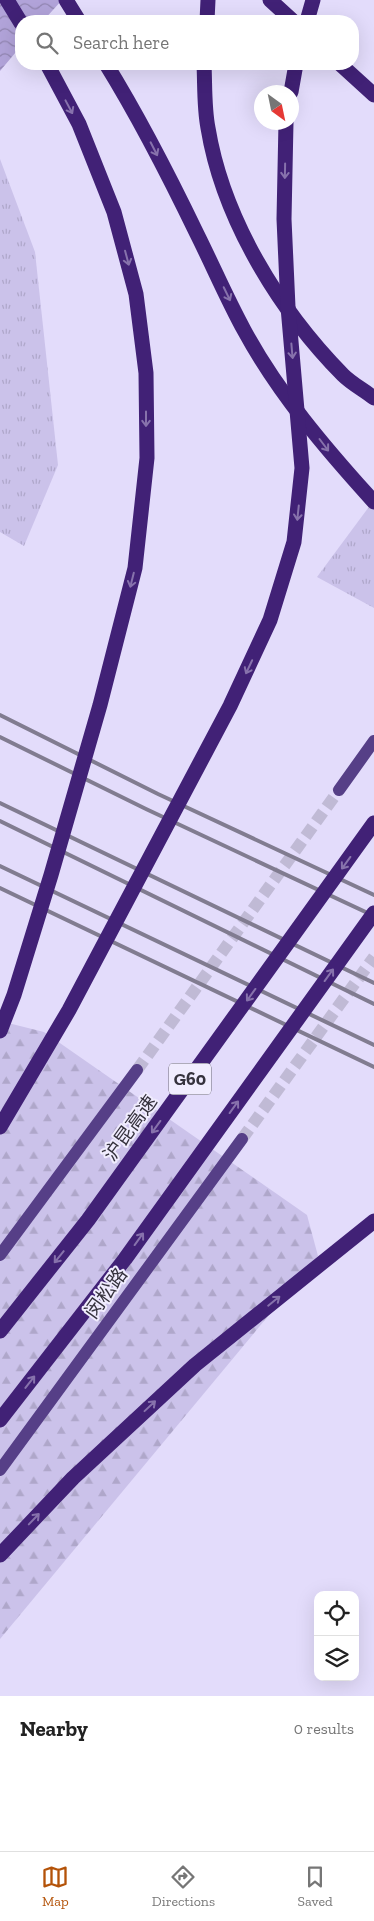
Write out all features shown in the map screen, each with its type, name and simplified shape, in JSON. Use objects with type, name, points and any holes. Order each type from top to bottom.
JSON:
[{"type":"highway","points":[[7,0],[16,15]]},
{"type":"highway","points":[[66,0],[76,15]]},
{"type":"highway","points":[[207,15],[208,0]]},
{"type":"highway","points":[[270,0],[286,15]]},
{"type":"highway","points":[[309,15],[313,0]]},
{"type":"highway","points":[[0,1031],[14,995],[51,875],[100,705],[135,568],[146,458],[146,373],[136,294],[114,212],[79,124],[49,70]]},
{"type":"highway","points":[[110,70],[132,106],[244,330],[278,385],[329,452],[374,502]]},
{"type":"highway","points":[[204,70],[207,128],[219,178],[238,227],[262,269],[303,330],[345,376],[374,398]]},
{"type":"highway","points":[[292,85],[295,70]]},
{"type":"highway","points":[[347,70],[374,95]]},
{"type":"highway","points":[[0,1127],[69,1010],[230,706],[270,620],[294,542],[302,468],[288,297],[284,219],[286,130]]},
{"type":"highway","name":"沪昆高速","points":[[0,1331],[88,1220],[374,823]]},
{"type":"highway","name":"G60","points":[[0,1420],[125,1259],[374,913]]},
{"type":"highway","points":[[0,1555],[73,1478],[195,1365],[374,1221]]},
{"type":"main road","points":[[339,790],[374,742]]},
{"type":"main road","points":[[0,1255],[137,1070]]},
{"type":"main road","name":"闵松路","points":[[0,1470],[242,1139]]},
{"type":"green space","points":[[0,159],[35,252],[58,465],[24,546],[0,532]]},
{"type":"green space","points":[[374,500],[374,608],[317,577]]},
{"type":"green space","points":[[0,1021],[44,1032],[307,1215],[318,1256],[0,1639]]},
{"type":"water","points":[[0,0],[62,0],[48,15],[15,15],[15,53],[0,71]]},
{"type":"tunnel","points":[[137,1070],[339,790]]},
{"type":"tunnel","points":[[242,1139],[374,957]]},
{"type":"railway","points":[[0,715],[158,794],[374,895]]},
{"type":"railway","points":[[0,737],[146,809],[374,916]]},
{"type":"railway","points":[[0,803],[374,983]]},
{"type":"railway","points":[[0,821],[374,1004]]},
{"type":"railway","points":[[0,866],[374,1045]]},
{"type":"railway","points":[[0,888],[374,1067]]}]
